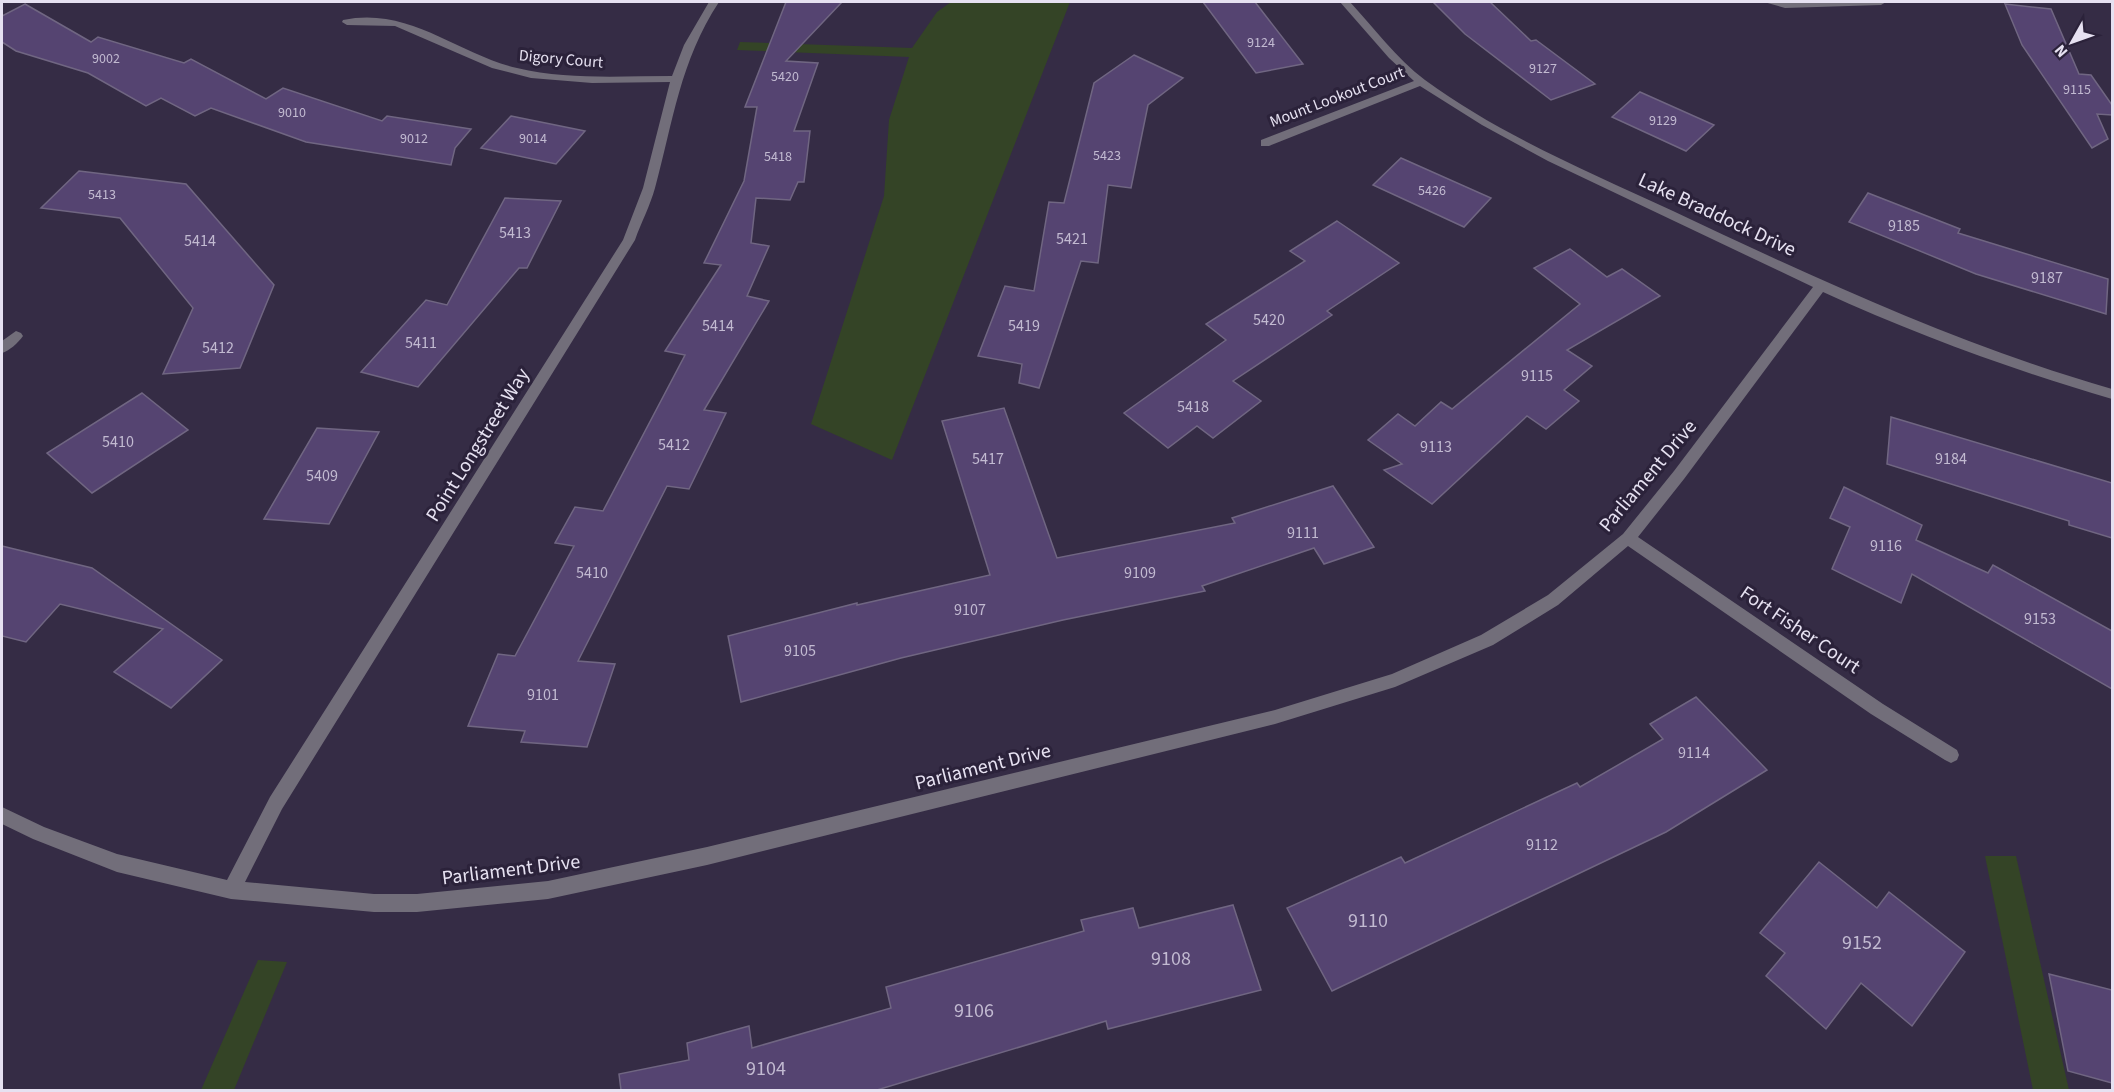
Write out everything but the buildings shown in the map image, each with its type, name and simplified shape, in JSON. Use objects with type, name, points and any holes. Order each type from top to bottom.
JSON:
[{"type":"street","name":"Point Longstreet Way","points":[[231,890],[276,803],[628,240],[648,191],[675,79],[689,39],[714,2]]},
{"type":"street","name":"Lake Braddock Drive","points":[[1345,2],[1421,82],[1547,156],[1820,286],[1972,349],[2112,394]]},
{"type":"street","points":[[1769,2],[1785,5],[1881,2]]},
{"type":"street","name":"Digory Court","points":[[346,22],[395,22],[444,42],[473,58],[538,75],[568,78],[675,79]]},
{"type":"street","name":"Mount Lookout Court","points":[[1265,143],[1421,82]]},
{"type":"street","name":"Parliament Drive","points":[[2,815],[39,833],[117,863],[231,890],[374,903],[406,903],[548,890],[707,856],[1275,717],[1395,680],[1487,640],[1552,600],[1628,538],[1680,475],[1820,286]]},
{"type":"street","points":[[2,348],[16,336]]},
{"type":"street","name":"Fort Fisher Court","points":[[1628,538],[1877,709],[1951,755]]},
{"type":"green space","points":[[951,2],[1070,2],[892,460],[811,424],[884,196],[889,120],[909,57],[737,50],[740,42],[912,48],[937,12]]},
{"type":"green space","points":[[1985,856],[2016,856],[2069,1090],[2033,1090]]},
{"type":"green space","points":[[258,960],[287,962],[234,1090],[201,1090]]}]
